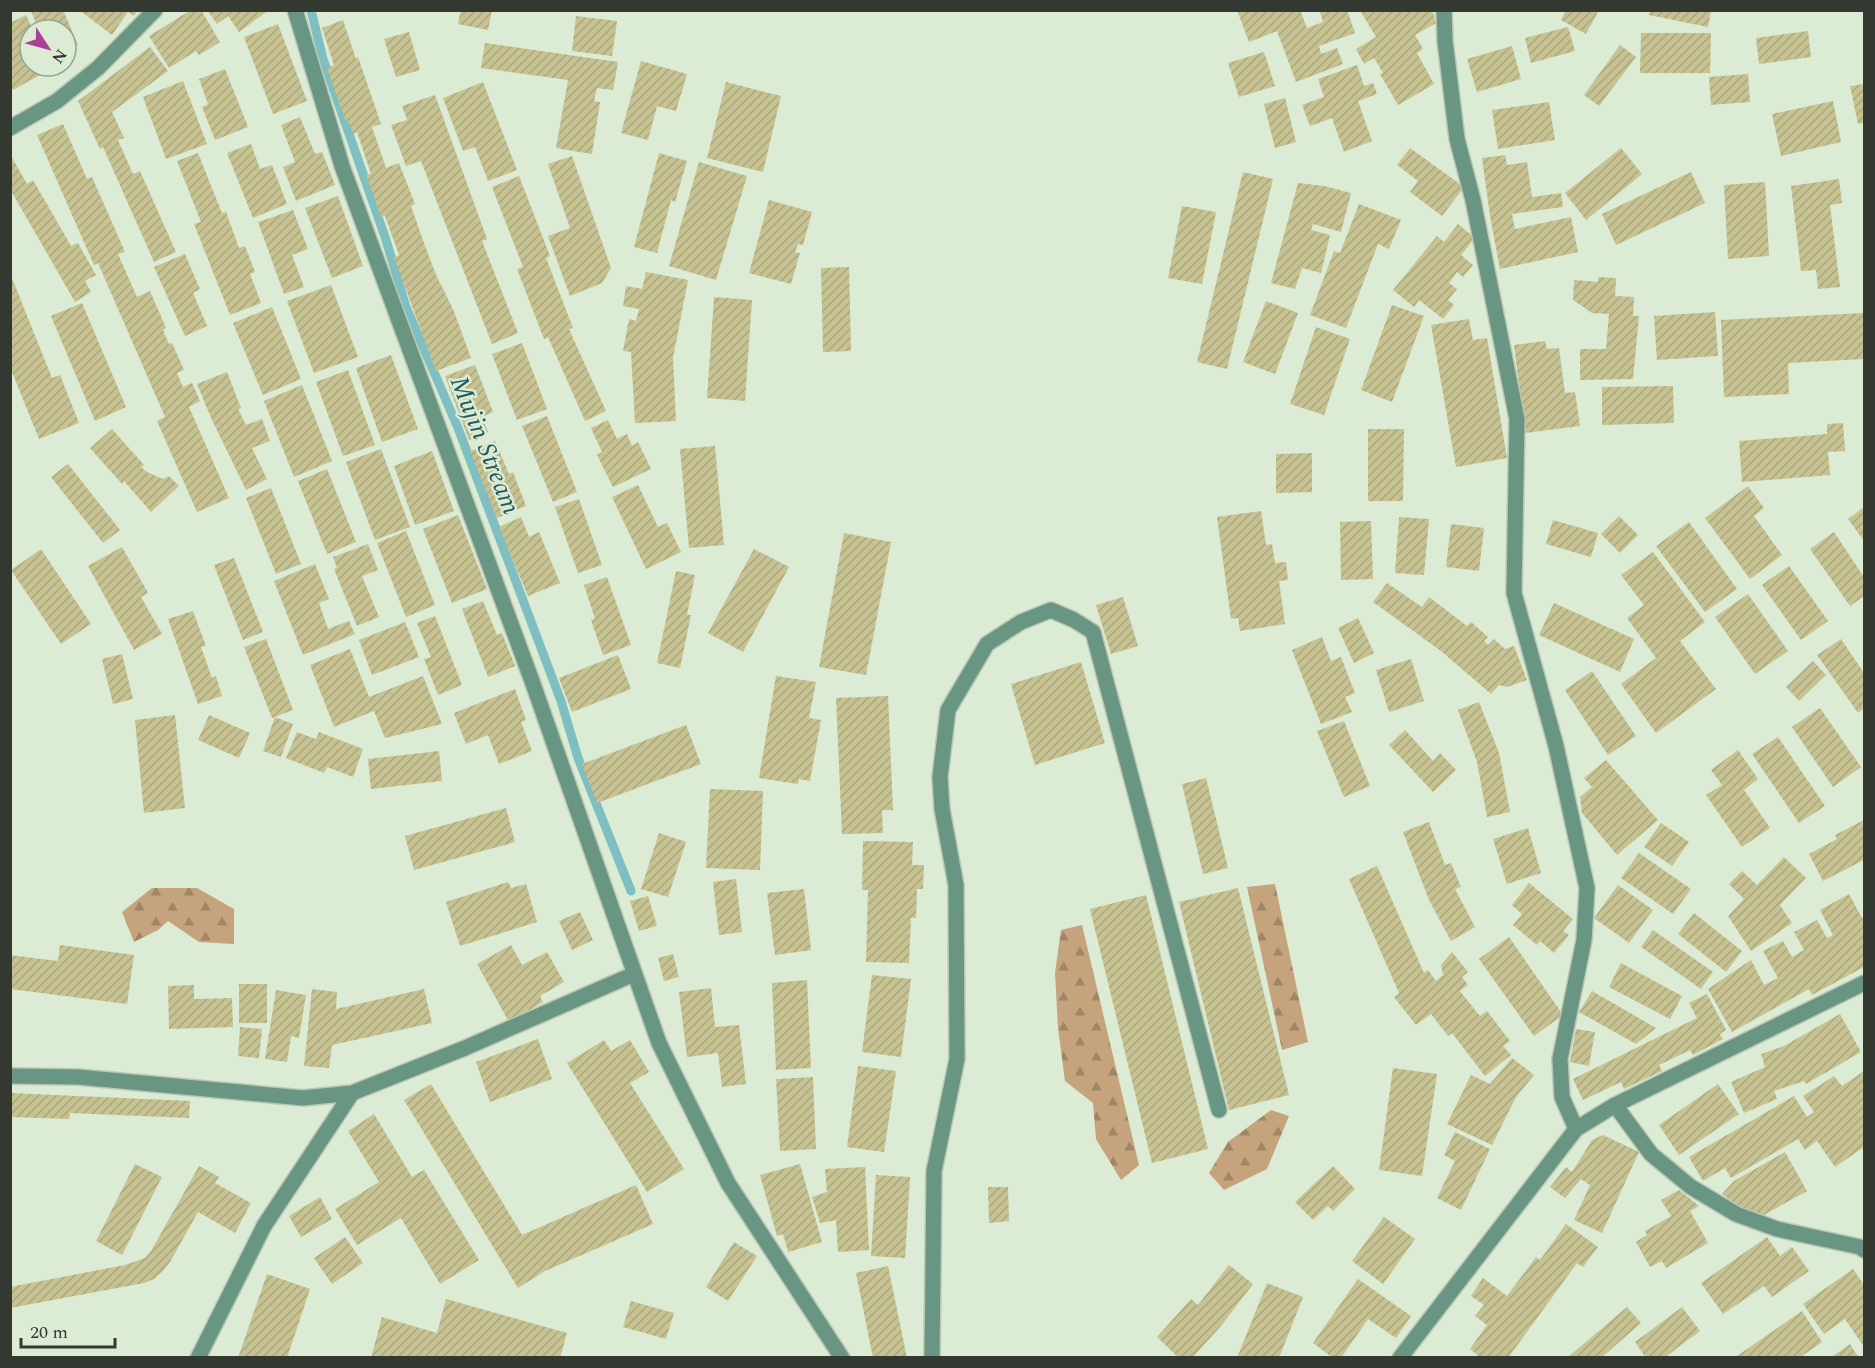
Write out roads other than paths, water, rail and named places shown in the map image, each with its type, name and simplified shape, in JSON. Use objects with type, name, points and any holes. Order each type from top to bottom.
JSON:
[{"type":"street","points":[[10,128],[57,101],[98,68],[155,10]]},
{"type":"street","points":[[295,10],[342,166],[524,659],[659,1043],[728,1183],[842,1358]]},
{"type":"street","points":[[1444,10],[1445,41],[1457,138],[1473,200],[1516,419],[1514,593],[1556,746],[1587,888],[1584,939],[1560,1059],[1562,1097],[1576,1129]]},
{"type":"street","points":[[932,1358],[934,1171],[957,1059],[956,885],[942,809],[940,777],[948,710],[987,644],[1021,622],[1051,610],[1074,620],[1093,632],[1219,1110]]},
{"type":"street","points":[[10,1076],[78,1077],[303,1098],[352,1093],[465,1048],[634,974]]},
{"type":"street","points":[[1400,1358],[1576,1129],[1615,1105],[1864,983]]},
{"type":"street","points":[[198,1358],[264,1226],[352,1093]]},
{"type":"street","points":[[1615,1105],[1651,1154],[1691,1187],[1736,1214],[1777,1229],[1851,1244],[1864,1250]]},
{"type":"waterway","name":"Mujin Stream","points":[[311,10],[323,59],[386,240],[406,307],[458,428],[561,701],[578,758],[631,891]]}]
